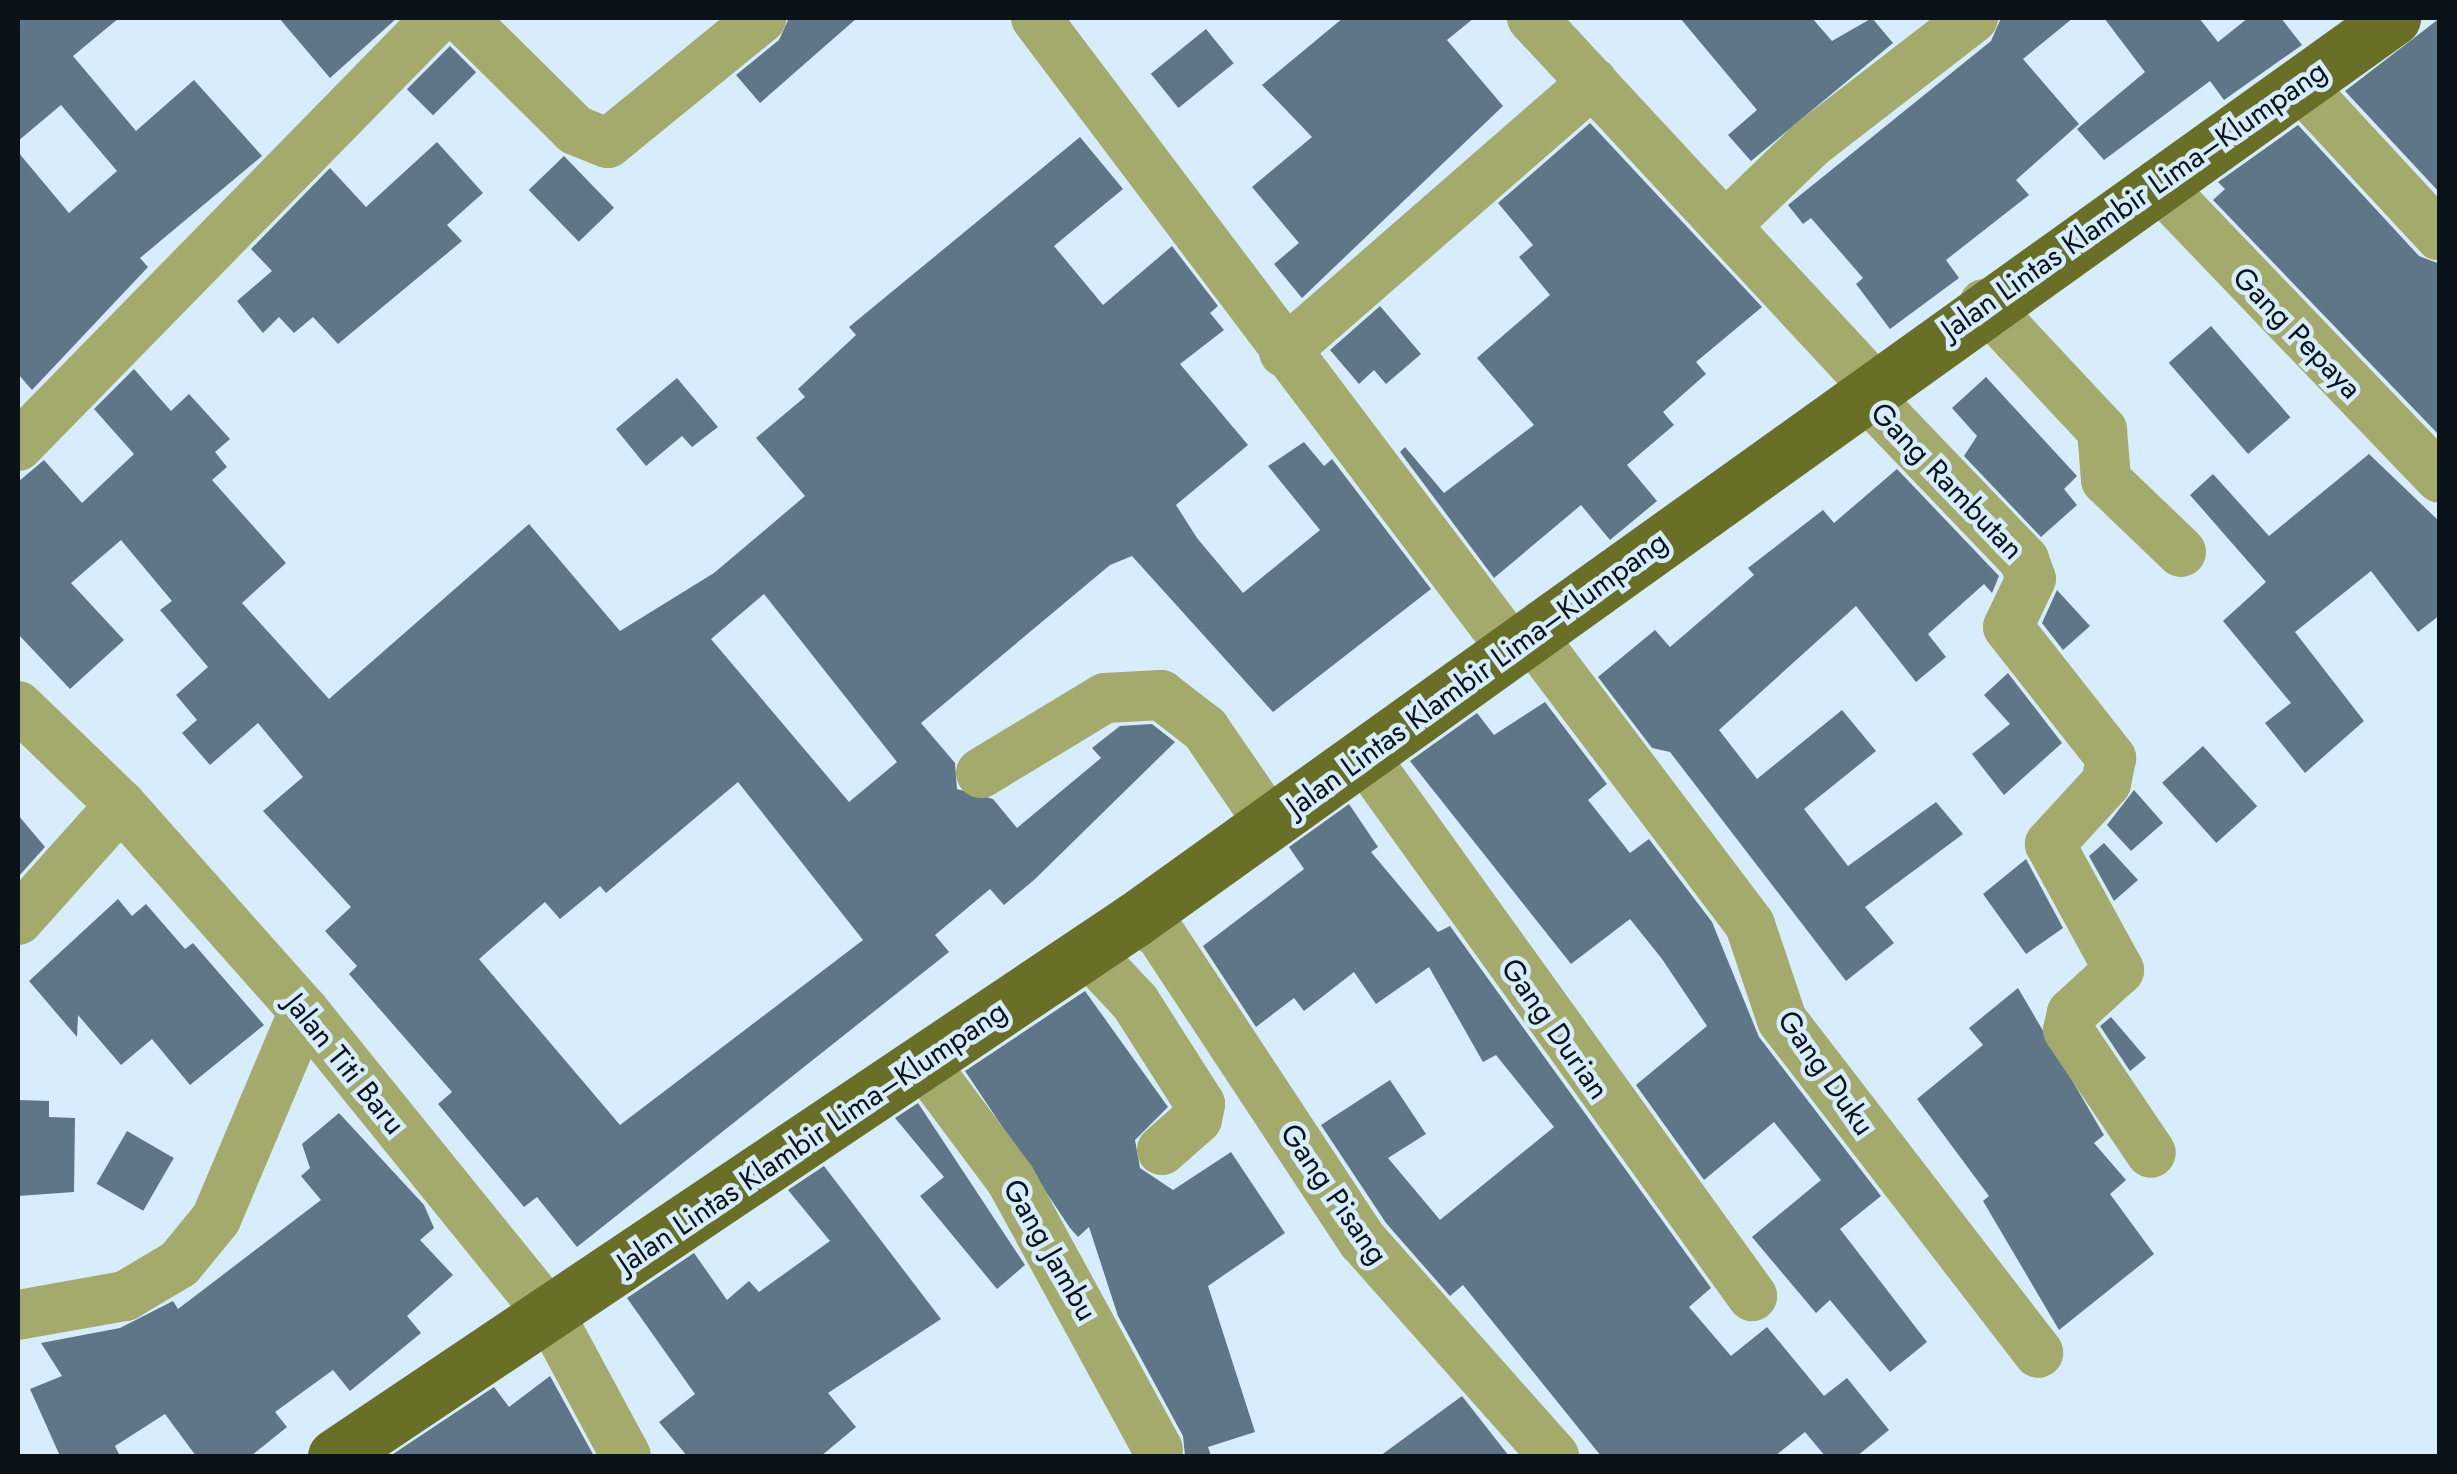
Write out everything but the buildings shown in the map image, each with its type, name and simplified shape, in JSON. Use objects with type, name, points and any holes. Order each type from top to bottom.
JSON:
[{"type":"main road","name":"Jalan Lintas Klambir Lima–Klumpang","points":[[335,1456],[1088,952],[1366,758],[1984,304],[2393,18]]},
{"type":"street","points":[[18,446],[437,18]]},
{"type":"street","points":[[462,18],[575,130],[608,142],[761,18]]},
{"type":"street","name":"Gang Duku","points":[[1036,18],[1102,94],[1284,352],[1750,925],[1782,1020],[2038,1354]]},
{"type":"street","points":[[1728,223],[1810,144],[1973,18]]},
{"type":"street","points":[[1558,24],[1593,82],[1728,223],[1868,389]]},
{"type":"street","points":[[1284,352],[1593,82]]},
{"type":"street","points":[[2299,84],[2440,236]]},
{"type":"street","name":"Gang Pepaya","points":[[2158,184],[2440,478]]},
{"type":"street","points":[[1984,304],[2102,430],[2106,480],[2181,552]]},
{"type":"street","name":"Gang Rambutan","points":[[1868,389],[2024,560],[2031,579],[2008,627],[2111,758],[2106,783],[2050,844],[2119,970],[2072,1013],[2068,1030],[2151,1153]]},
{"type":"street","points":[[981,773],[1106,698],[1161,696],[1204,729],[1270,824]]},
{"type":"street","name":"Jalan Titi Baru","points":[[18,706],[121,805],[304,1011],[550,1315],[626,1456]]},
{"type":"street","name":"Gang Durian","points":[[1366,758],[1752,1296]]},
{"type":"street","points":[[18,920],[121,805]]},
{"type":"street","name":"Gang Pisang","points":[[1134,920],[1159,932],[1362,1241],[1554,1456]]},
{"type":"street","points":[[1088,952],[1135,1002],[1200,1104],[1162,1150]]},
{"type":"street","points":[[18,1315],[125,1296],[179,1264],[216,1219],[304,1011]]},
{"type":"street","name":"Gang Jambu","points":[[923,1062],[1011,1180],[1158,1450]]}]
